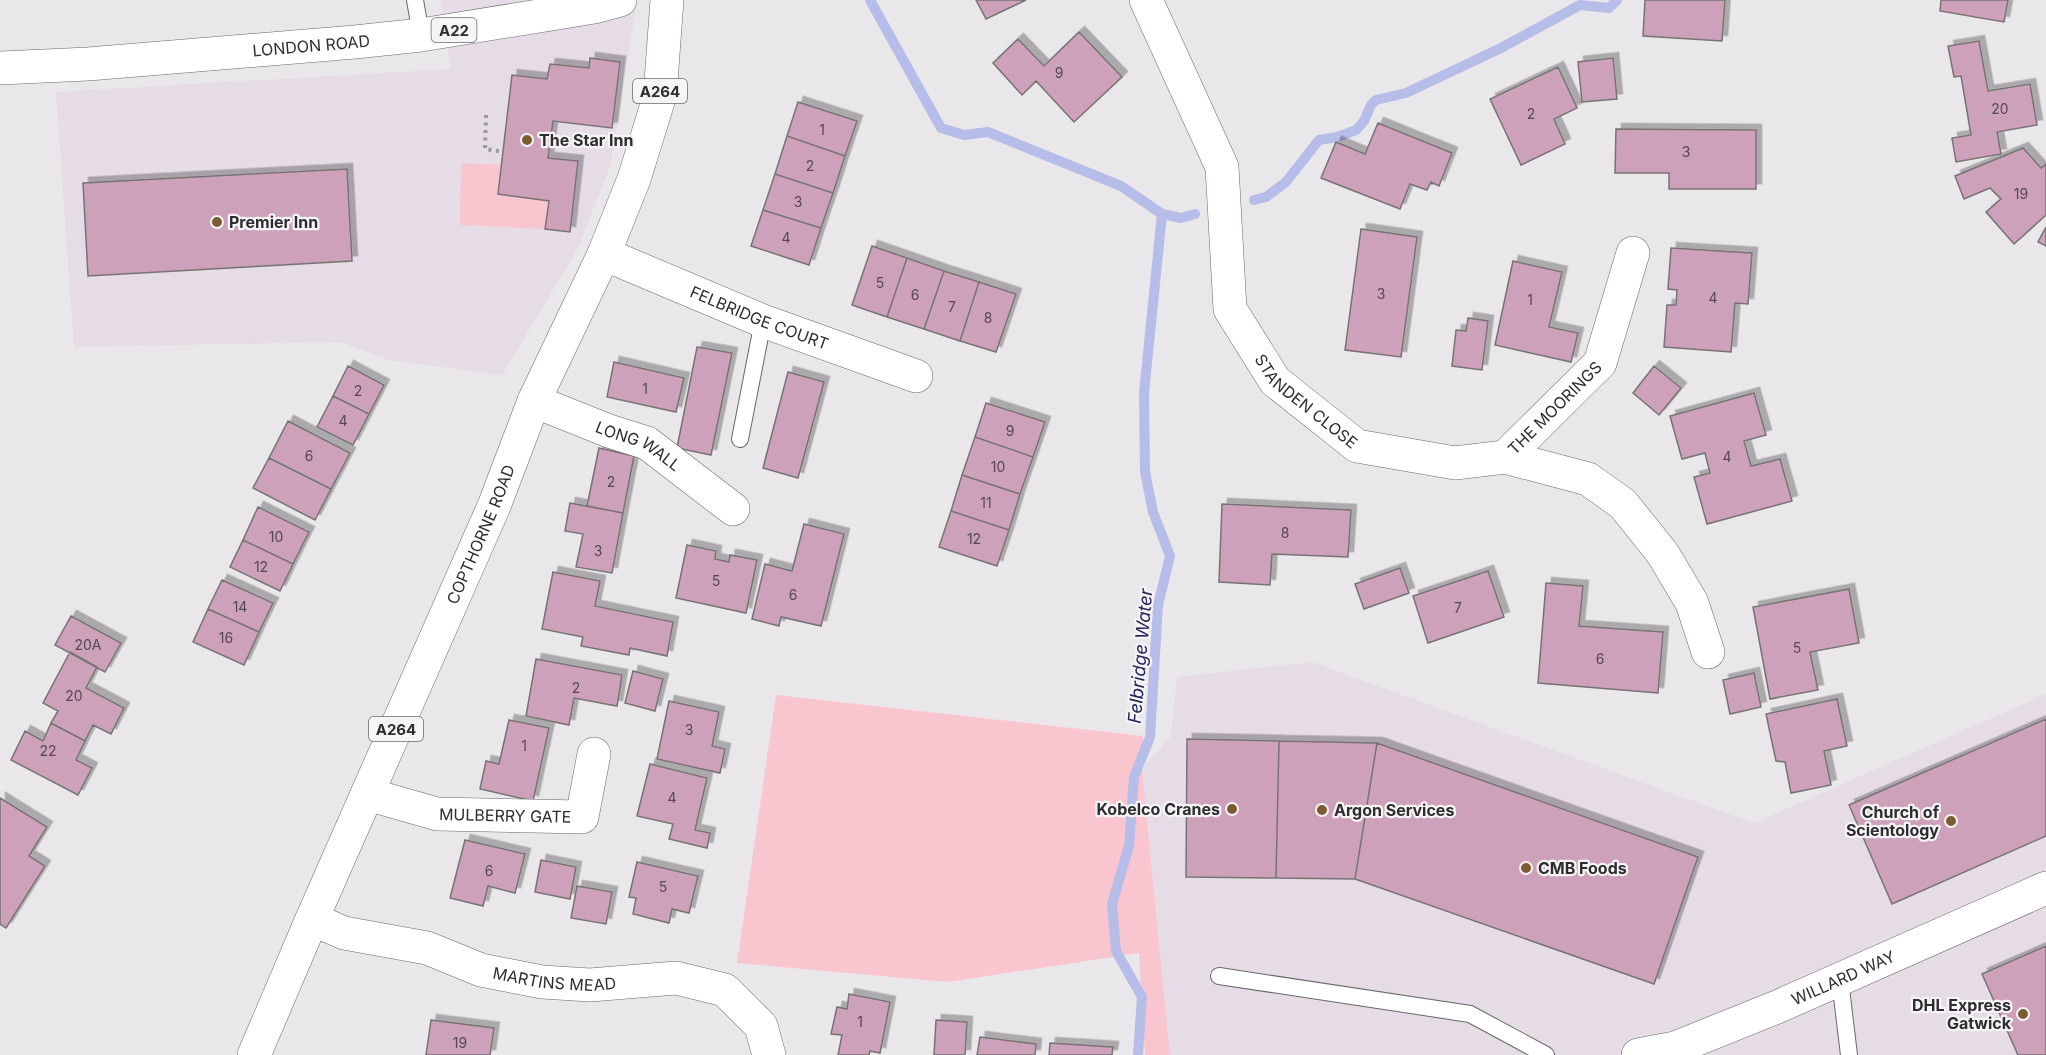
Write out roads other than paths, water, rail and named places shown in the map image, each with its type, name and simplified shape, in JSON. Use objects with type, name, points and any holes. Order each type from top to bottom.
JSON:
[{"type":"main road","name":"LONDON ROAD","points":[[0,68],[111,62],[421,35],[594,7],[620,0]]},
{"type":"main road","name":"COPTHORNE ROAD","points":[[254,1055],[494,506],[534,402],[604,254],[634,179],[660,95],[667,0]]},
{"type":"main road","name":"STANDEN CLOSE","points":[[1146,0],[1222,167],[1230,309],[1275,381],[1357,446],[1455,464],[1505,457],[1588,479],[1623,504],[1663,554],[1692,603],[1708,652]]},
{"type":"main road","name":"THE MOORINGS","points":[[1505,457],[1600,363],[1633,253]]},
{"type":"main road","name":"FELBRIDGE COURT","points":[[604,254],[763,321],[916,376]]},
{"type":"main road","name":"LONG WALL","points":[[534,402],[647,443],[733,509]]},
{"type":"main road","name":"MULBERRY GATE","points":[[367,794],[437,814],[582,817],[594,754]]},
{"type":"main road","name":"WILLARD WAY","points":[[1638,1055],[1675,1048],[1840,980],[2046,888]]},
{"type":"main road","name":"MARTINS MEAD","points":[[312,919],[344,933],[427,948],[481,970],[542,982],[590,985],[676,978],[725,990],[761,1026],[770,1055]]},
{"type":"lane","points":[[415,0],[421,35]]},
{"type":"lane","points":[[740,439],[763,321]]},
{"type":"lane","points":[[1219,976],[1470,1014],[1546,1055]]},
{"type":"lane","points":[[1840,980],[1849,1055]]},
{"type":"waterway","points":[[870,0],[941,128],[964,135],[988,132],[1121,186],[1162,214]]},
{"type":"waterway","name":"Felbridge Water","points":[[1254,200],[1266,197],[1286,182],[1319,140],[1337,137],[1356,130],[1376,100],[1406,93],[1501,48],[1580,5],[1609,8],[1617,0]]},
{"type":"waterway","name":"Felbridge Water","points":[[1138,1055],[1142,997],[1116,951],[1112,904],[1129,846],[1134,777],[1150,737],[1158,605],[1170,556],[1153,512],[1145,472],[1144,393],[1162,214],[1181,218],[1195,214]]},
{"type":"place","name":"The Star Inn","points":[[527,140]]},
{"type":"place","name":"Premier Inn","points":[[217,222]]},
{"type":"place","name":"Kobelco Cranes","points":[[1232,809]]},
{"type":"place","name":"Argon Services","points":[[1322,810]]},
{"type":"place","name":"Church of Scientology","points":[[1951,821]]},
{"type":"place","name":"CMB Foods","points":[[1526,868]]},
{"type":"place","name":"DHL Express Gatwick","points":[[2023,1014]]}]
